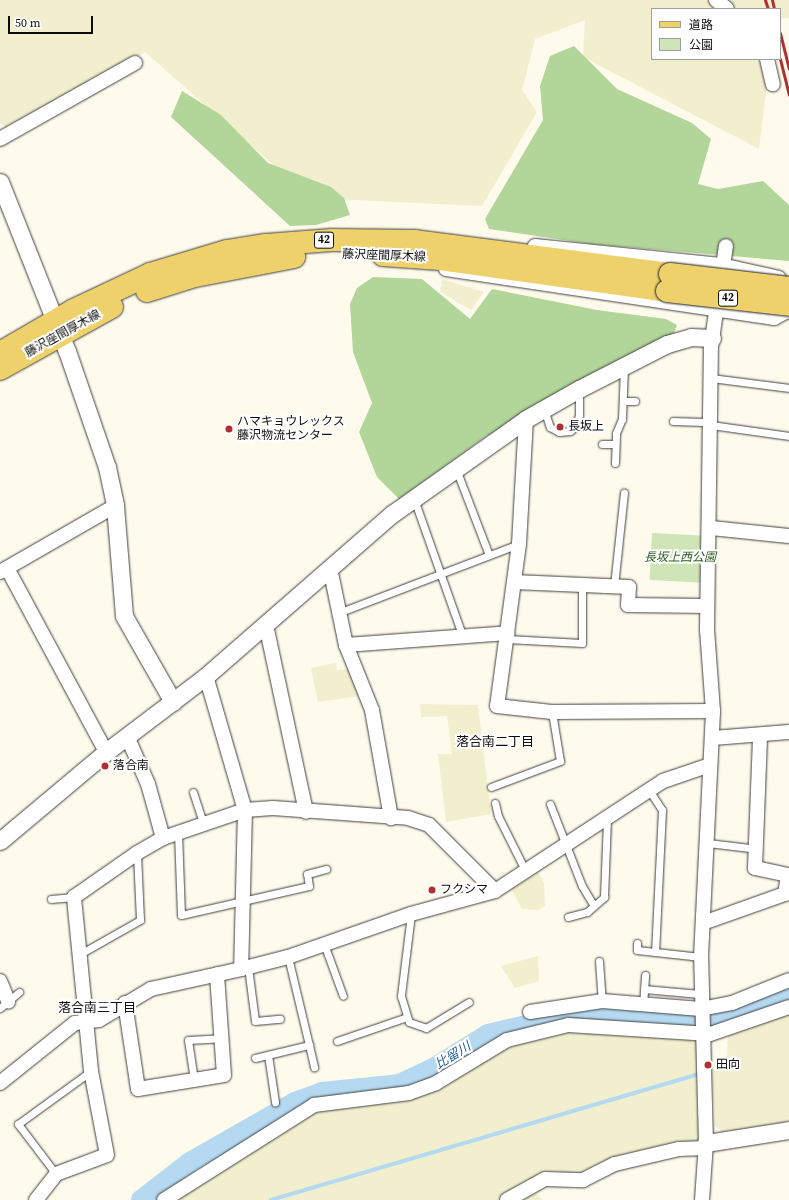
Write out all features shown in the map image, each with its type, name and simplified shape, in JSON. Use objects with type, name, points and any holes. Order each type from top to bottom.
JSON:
[{"type":"main road","name":"藤沢座間厚木線","points":[[0,369],[58,328],[150,274],[227,251],[332,240],[432,243],[668,282],[789,305]]},
{"type":"main road","name":"藤沢座間厚木線","points":[[0,353],[121,302],[195,276],[304,255],[391,255],[668,282],[789,288]]},
{"type":"street","points":[[716,0],[726,8]]},
{"type":"street","points":[[767,60],[773,84]]},
{"type":"street","points":[[0,139],[135,63]]},
{"type":"street","points":[[0,182],[58,328],[95,430],[115,506],[124,616],[173,702]]},
{"type":"street","points":[[432,243],[542,247],[721,265],[777,277],[789,288]]},
{"type":"street","points":[[702,1200],[706,1146],[700,994],[710,765],[713,738],[713,711],[707,606],[711,528],[712,338],[721,265],[726,246]]},
{"type":"street","points":[[391,255],[480,277],[714,312],[774,318],[787,311],[789,305]]},
{"type":"street","points":[[0,841],[106,752],[206,676],[330,568],[414,499],[526,419],[579,389],[679,340],[712,338]]},
{"type":"street","points":[[526,419],[519,544],[508,636],[497,706],[552,712],[713,711]]},
{"type":"street","points":[[106,752],[3,570],[115,506]]},
{"type":"street","points":[[711,528],[789,536]]},
{"type":"street","points":[[330,568],[337,613],[346,645],[372,710],[392,818]]},
{"type":"street","points":[[514,582],[582,583],[629,587],[628,605],[707,606]]},
{"type":"street","points":[[266,625],[306,812]]},
{"type":"street","points":[[346,645],[463,637],[508,636]]},
{"type":"street","points":[[206,676],[245,810],[244,968]]},
{"type":"street","points":[[713,738],[789,732]]},
{"type":"street","points":[[703,923],[785,894],[788,875],[755,868],[757,849],[760,735]]},
{"type":"street","points":[[127,736],[148,784],[163,838]]},
{"type":"street","points":[[0,1083],[75,1023],[85,1023],[99,1020],[125,1003],[151,989],[288,957],[410,914],[495,891],[663,781],[710,765]]},
{"type":"street","points":[[36,1200],[56,1174],[107,1155],[91,1072],[85,1023],[74,897],[137,852],[163,838],[203,823],[245,810],[273,808],[306,812],[408,818],[429,825],[495,891]]},
{"type":"street","points":[[125,1003],[138,1089],[224,1075],[217,974]]},
{"type":"street","points":[[530,1012],[602,1003],[643,1005],[701,1011],[732,1003],[789,980]]},
{"type":"street","points":[[0,981],[4,1004]]},
{"type":"street","points":[[602,1003],[602,1023]]},
{"type":"street","points":[[164,1200],[314,1105],[409,1092],[436,1083],[507,1040],[568,1025],[602,1023],[702,1032],[765,1018],[789,1007]]},
{"type":"street","points":[[507,1200],[546,1180],[583,1180],[615,1164],[679,1149],[706,1146],[789,1130]]},
{"type":"lane","points":[[615,463],[615,444],[624,401],[624,368]]},
{"type":"lane","points":[[711,378],[789,388]]},
{"type":"lane","points":[[544,409],[550,427],[559,432],[570,431],[576,426],[579,415],[579,389]]},
{"type":"lane","points":[[624,401],[635,401]]},
{"type":"lane","points":[[673,421],[711,424],[789,436]]},
{"type":"lane","points":[[602,444],[615,444]]},
{"type":"lane","points":[[456,469],[489,555]]},
{"type":"lane","points":[[614,586],[624,493]]},
{"type":"lane","points":[[414,499],[463,637]]},
{"type":"lane","points":[[337,613],[519,544]]},
{"type":"lane","points":[[508,636],[582,643],[582,583]]},
{"type":"lane","points":[[492,787],[560,761],[552,712]]},
{"type":"lane","points":[[649,790],[662,810],[655,952]]},
{"type":"lane","points":[[193,792],[203,823]]},
{"type":"lane","points":[[495,803],[498,816],[526,872]]},
{"type":"lane","points":[[550,804],[568,843],[582,886],[594,906]]},
{"type":"lane","points":[[568,917],[587,912],[604,897],[607,817]]},
{"type":"lane","points":[[178,833],[181,915],[309,886],[307,874],[326,869]]},
{"type":"lane","points":[[707,843],[757,849]]},
{"type":"lane","points":[[80,954],[140,920],[137,852]]},
{"type":"lane","points":[[51,899],[74,897]]},
{"type":"lane","points":[[410,914],[400,996],[409,1022],[426,1028],[469,1002]]},
{"type":"lane","points":[[637,943],[637,950],[701,957]]},
{"type":"lane","points":[[324,944],[343,996]]},
{"type":"lane","points":[[288,957],[314,1067]]},
{"type":"lane","points":[[599,961],[602,1003]]},
{"type":"lane","points":[[244,968],[255,1021],[280,1019]]},
{"type":"lane","points":[[643,1005],[645,976]]},
{"type":"lane","points":[[644,989],[700,994]]},
{"type":"lane","points":[[4,1004],[19,992]]},
{"type":"lane","points":[[337,1041],[407,1017]]},
{"type":"lane","points":[[194,1080],[188,1040],[221,1038]]},
{"type":"lane","points":[[256,1058],[309,1046]]},
{"type":"lane","points":[[268,1055],[275,1102]]},
{"type":"lane","points":[[56,1174],[18,1124],[91,1072]]},
{"type":"shaded area","points":[[0,0],[789,0],[789,18],[781,19],[781,8],[651,8],[651,60],[762,60],[767,85],[759,149],[583,57],[585,20],[535,39],[522,90],[537,112],[482,206],[311,198],[145,52],[6,127],[0,123]]},
{"type":"shaded area","points":[[442,279],[484,292],[471,310],[440,292]]},
{"type":"shaded area","points":[[336,663],[337,670],[350,669],[360,696],[318,702],[311,668]]},
{"type":"shaded area","points":[[420,704],[478,705],[491,814],[446,822],[438,754],[452,754],[447,716],[421,717]]},
{"type":"shaded area","points":[[537,870],[544,883],[545,906],[538,910],[522,909],[510,887]]},
{"type":"shaded area","points":[[538,956],[539,981],[515,988],[501,966]]},
{"type":"shaded area","points":[[789,1012],[789,1124],[726,1135],[715,1126],[712,1070],[727,1060],[728,1031]]},
{"type":"shaded area","points":[[566,1031],[699,1037],[702,1143],[586,1173],[556,1172],[541,1176],[498,1200],[168,1200],[313,1108],[374,1102],[506,1046]]},
{"type":"shaded area","points":[[534,1191],[542,1200],[519,1200]]},
{"type":"green space","points":[[574,46],[617,89],[692,123],[711,139],[698,184],[718,189],[763,181],[789,205],[789,261],[591,244],[489,229],[485,219],[543,120],[540,86],[550,56]]},
{"type":"green space","points":[[182,91],[221,115],[268,163],[331,187],[344,198],[350,215],[316,225],[290,226],[171,117]]},
{"type":"green space","points":[[373,277],[422,279],[470,319],[492,289],[597,310],[666,319],[677,325],[674,333],[485,437],[399,499],[377,477],[359,432],[372,403],[353,352],[350,304],[357,288]]},
{"type":"green space","name":"長坂上西公園","points":[[652,533],[706,536],[703,583],[650,580]]},
{"type":"waterway","name":"比留川","points":[[141,1200],[190,1162],[295,1102],[322,1092],[399,1084],[435,1067],[488,1034],[565,1016],[613,1015],[708,1021],[789,993]]},
{"type":"waterway","points":[[271,1200],[697,1075]]},
{"type":"railway","points":[[765,0],[768,8]]},
{"type":"railway","points":[[772,0],[774,8]]},
{"type":"railway","points":[[781,37],[789,69]]},
{"type":"railway","points":[[780,60],[789,95]]},
{"type":"place","name":"長坂上","points":[[560,427]]},
{"type":"place","name":"ハマキョウレックス 藤沢物流センター","points":[[229,429]]},
{"type":"place","name":"落合南","points":[[105,766]]},
{"type":"place","name":"フクシマ","points":[[432,890]]},
{"type":"place","name":"田向","points":[[708,1065]]},
{"type":"district","name":"落合南二丁目","points":[[495,742]]},
{"type":"district","name":"落合南三丁目","points":[[97,1008]]}]
